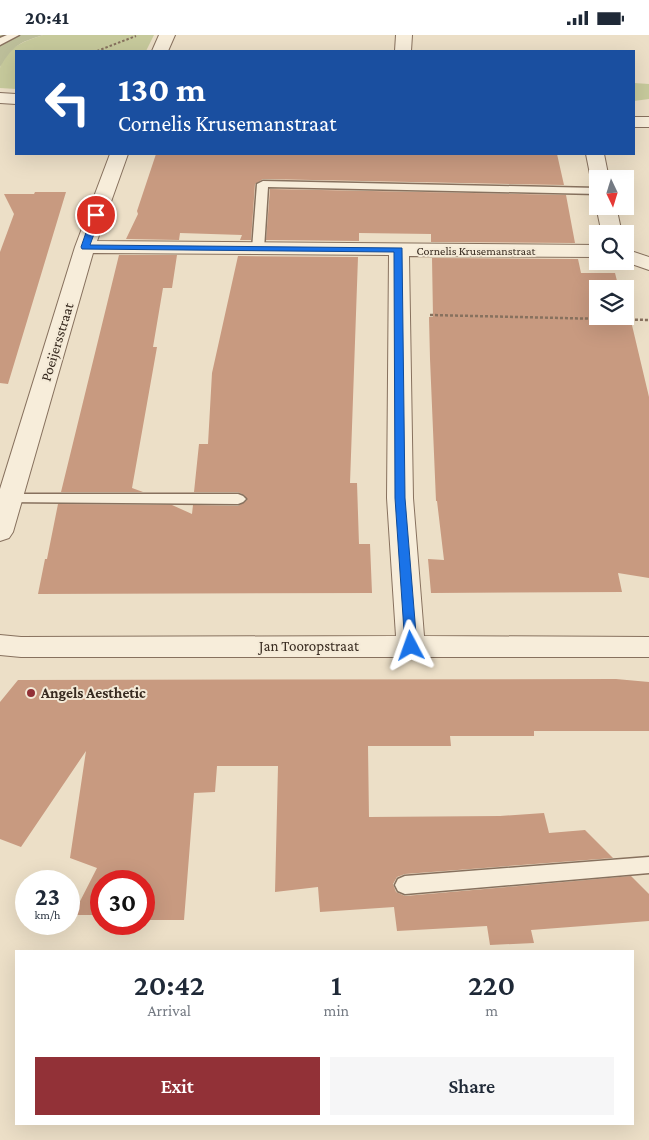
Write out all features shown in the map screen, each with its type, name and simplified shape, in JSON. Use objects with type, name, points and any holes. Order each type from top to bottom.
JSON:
[{"type":"street","points":[[160,50],[167,35]]},
{"type":"street","points":[[403,50],[404,35]]},
{"type":"street","points":[[0,98],[15,99]]},
{"type":"street","name":"Poeijersstraat","points":[[0,532],[85,247],[119,155]]},
{"type":"street","points":[[595,155],[598,170]]},
{"type":"street","name":"Cornelis Krusemanstraat","points":[[85,247],[589,251]]},
{"type":"street","points":[[399,250],[400,498],[411,646]]},
{"type":"street","points":[[634,258],[649,264]]},
{"type":"street","name":"Jan Tooropstraat","points":[[0,645],[21,647],[649,647]]},
{"type":"lane","points":[[0,41],[14,35]]},
{"type":"lane","points":[[258,249],[263,184],[589,191]]},
{"type":"lane","points":[[10,499],[238,499]]},
{"type":"lane","points":[[405,885],[649,865]]},
{"type":"path","points":[[100,50],[138,35]]},
{"type":"path","points":[[399,315],[649,320]]},
{"type":"green space","points":[[0,35],[43,35],[18,45],[9,53],[0,67]]},
{"type":"green space","points":[[43,35],[154,35],[146,50],[15,50],[15,89],[0,88],[2,61],[11,50]]},
{"type":"green space","points":[[635,83],[649,84],[649,99],[635,101]]},
{"type":"building","points":[[156,155],[557,155],[564,185],[263,179],[255,184],[251,240],[240,240],[242,235],[180,233],[179,240],[126,239],[138,214],[137,211]]},
{"type":"building","points":[[270,189],[566,195],[575,243],[431,242],[431,234],[359,233],[359,241],[266,240]]},
{"type":"building","points":[[35,192],[66,192],[8,384],[0,383],[0,252],[14,214],[4,194],[34,194]]},
{"type":"building","points":[[119,255],[177,255],[172,288],[163,288],[153,347],[157,347],[132,488],[143,492],[61,492]]},
{"type":"building","points":[[238,256],[358,257],[350,483],[357,483],[359,544],[370,544],[372,593],[38,594],[58,504],[172,505],[192,514],[193,505],[238,506],[247,500],[244,495],[238,492],[194,492],[199,444],[208,444],[212,373]]},
{"type":"building","points":[[432,258],[578,259],[581,273],[615,273],[617,280],[589,280],[589,325],[632,325],[649,397],[649,578],[618,573],[622,592],[431,593],[428,559],[444,560],[436,501],[429,317],[433,317]]},
{"type":"building","points":[[616,679],[649,682],[649,731],[534,731],[534,736],[450,736],[451,746],[368,746],[369,817],[500,816],[544,813],[549,833],[585,830],[613,858],[405,874],[397,877],[393,884],[396,892],[405,896],[631,876],[649,894],[649,921],[531,930],[534,943],[490,945],[487,926],[397,931],[394,907],[320,912],[318,887],[275,892],[278,766],[217,766],[215,792],[194,793],[184,920],[155,920],[155,870],[96,870],[97,868],[70,858],[86,751],[21,847],[0,839],[0,702],[18,680]]},
{"type":"building","points":[[90,882],[90,915],[80,915],[80,901]]},
{"type":"place","name":"Angels Aesthetic","points":[[31,693]]},
{"type":"route","points":[[96,215],[85,247],[399,250],[400,498],[411,646]]}]
